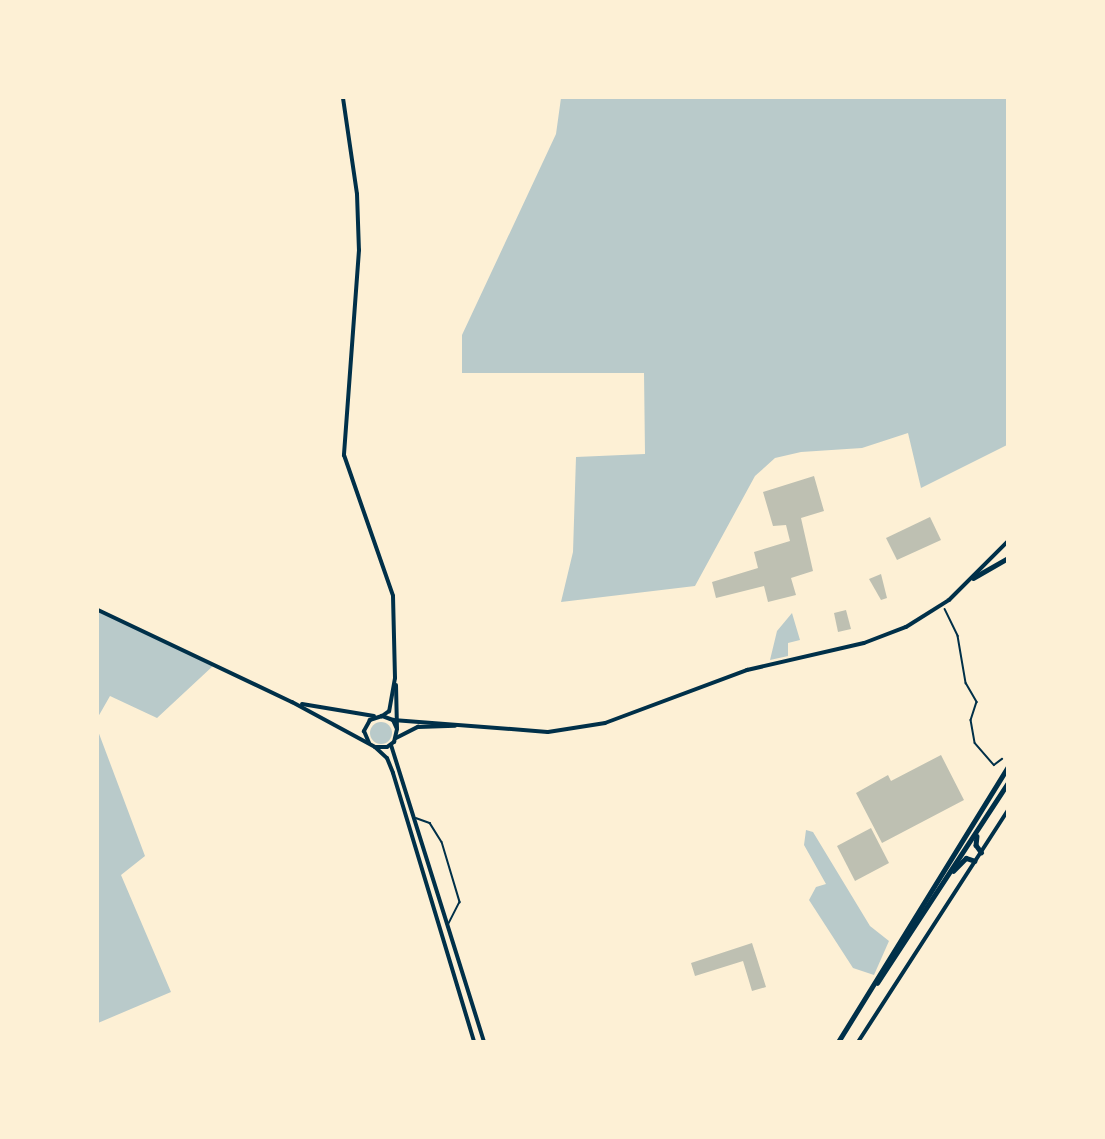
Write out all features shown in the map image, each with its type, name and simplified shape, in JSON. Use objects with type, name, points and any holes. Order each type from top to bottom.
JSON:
[{"type":"main road","points":[[973,578],[1008,558]]},
{"type":"main road","points":[[849,1025],[1008,767]]},
{"type":"main road","points":[[838,1041],[1008,783]]},
{"type":"main road","points":[[981,852],[975,842],[983,823]]},
{"type":"main road","points":[[938,890],[964,860],[975,861]]},
{"type":"street","points":[[344,98],[357,194],[359,250],[345,455],[390,584],[396,628],[396,738]]},
{"type":"street","points":[[292,702],[327,711],[380,716],[395,721],[548,732],[602,724],[772,662],[871,641],[921,620],[943,605],[973,578],[1008,541]]},
{"type":"street","points":[[98,610],[292,702],[369,743],[387,758],[474,1041]]},
{"type":"street","points":[[369,743],[365,727],[391,706],[395,678]]},
{"type":"street","points":[[375,747],[391,745],[396,738],[418,726],[464,725]]},
{"type":"street","points":[[391,745],[484,1041]]},
{"type":"street","points":[[858,1041],[1008,810]]},
{"type":"lane","points":[[414,818],[430,823],[442,842],[460,902],[448,926]]},
{"type":"path","points":[[943,605],[958,636],[966,683],[977,702],[971,720],[975,743],[994,765],[1002,759]]},
{"type":"shaded area","points":[[561,98],[1007,98],[1007,445],[921,488],[908,433],[862,448],[801,452],[775,458],[755,476],[695,586],[561,602],[573,552],[576,457],[645,454],[644,373],[462,373],[462,335],[556,134]]},
{"type":"shaded area","points":[[98,610],[214,665],[157,718],[110,696],[98,717]]},
{"type":"shaded area","points":[[792,613],[800,640],[788,643],[788,656],[770,660],[777,631]]},
{"type":"shaded area","points":[[381,722],[389,725],[392,733],[389,741],[381,744],[373,741],[370,733],[373,725]]},
{"type":"shaded area","points":[[98,731],[145,856],[121,875],[171,992],[98,1023]]},
{"type":"shaded area","points":[[806,830],[813,832],[870,926],[889,941],[874,975],[853,968],[809,900],[816,887],[826,884],[804,845]]},
{"type":"building","points":[[814,476],[824,511],[801,518],[813,571],[791,578],[796,595],[768,602],[764,586],[716,598],[712,582],[758,568],[754,552],[790,541],[786,525],[773,526],[763,492]]},
{"type":"building","points":[[930,517],[941,540],[897,560],[886,538]]},
{"type":"building","points":[[881,574],[887,598],[881,600],[869,579]]},
{"type":"building","points":[[846,610],[851,629],[838,632],[834,613]]},
{"type":"building","points":[[941,755],[964,800],[882,843],[856,793],[888,775],[891,781]]},
{"type":"building","points":[[871,828],[889,863],[855,881],[837,846]]},
{"type":"building","points":[[752,943],[766,987],[752,991],[743,961],[695,976],[691,963]]}]
